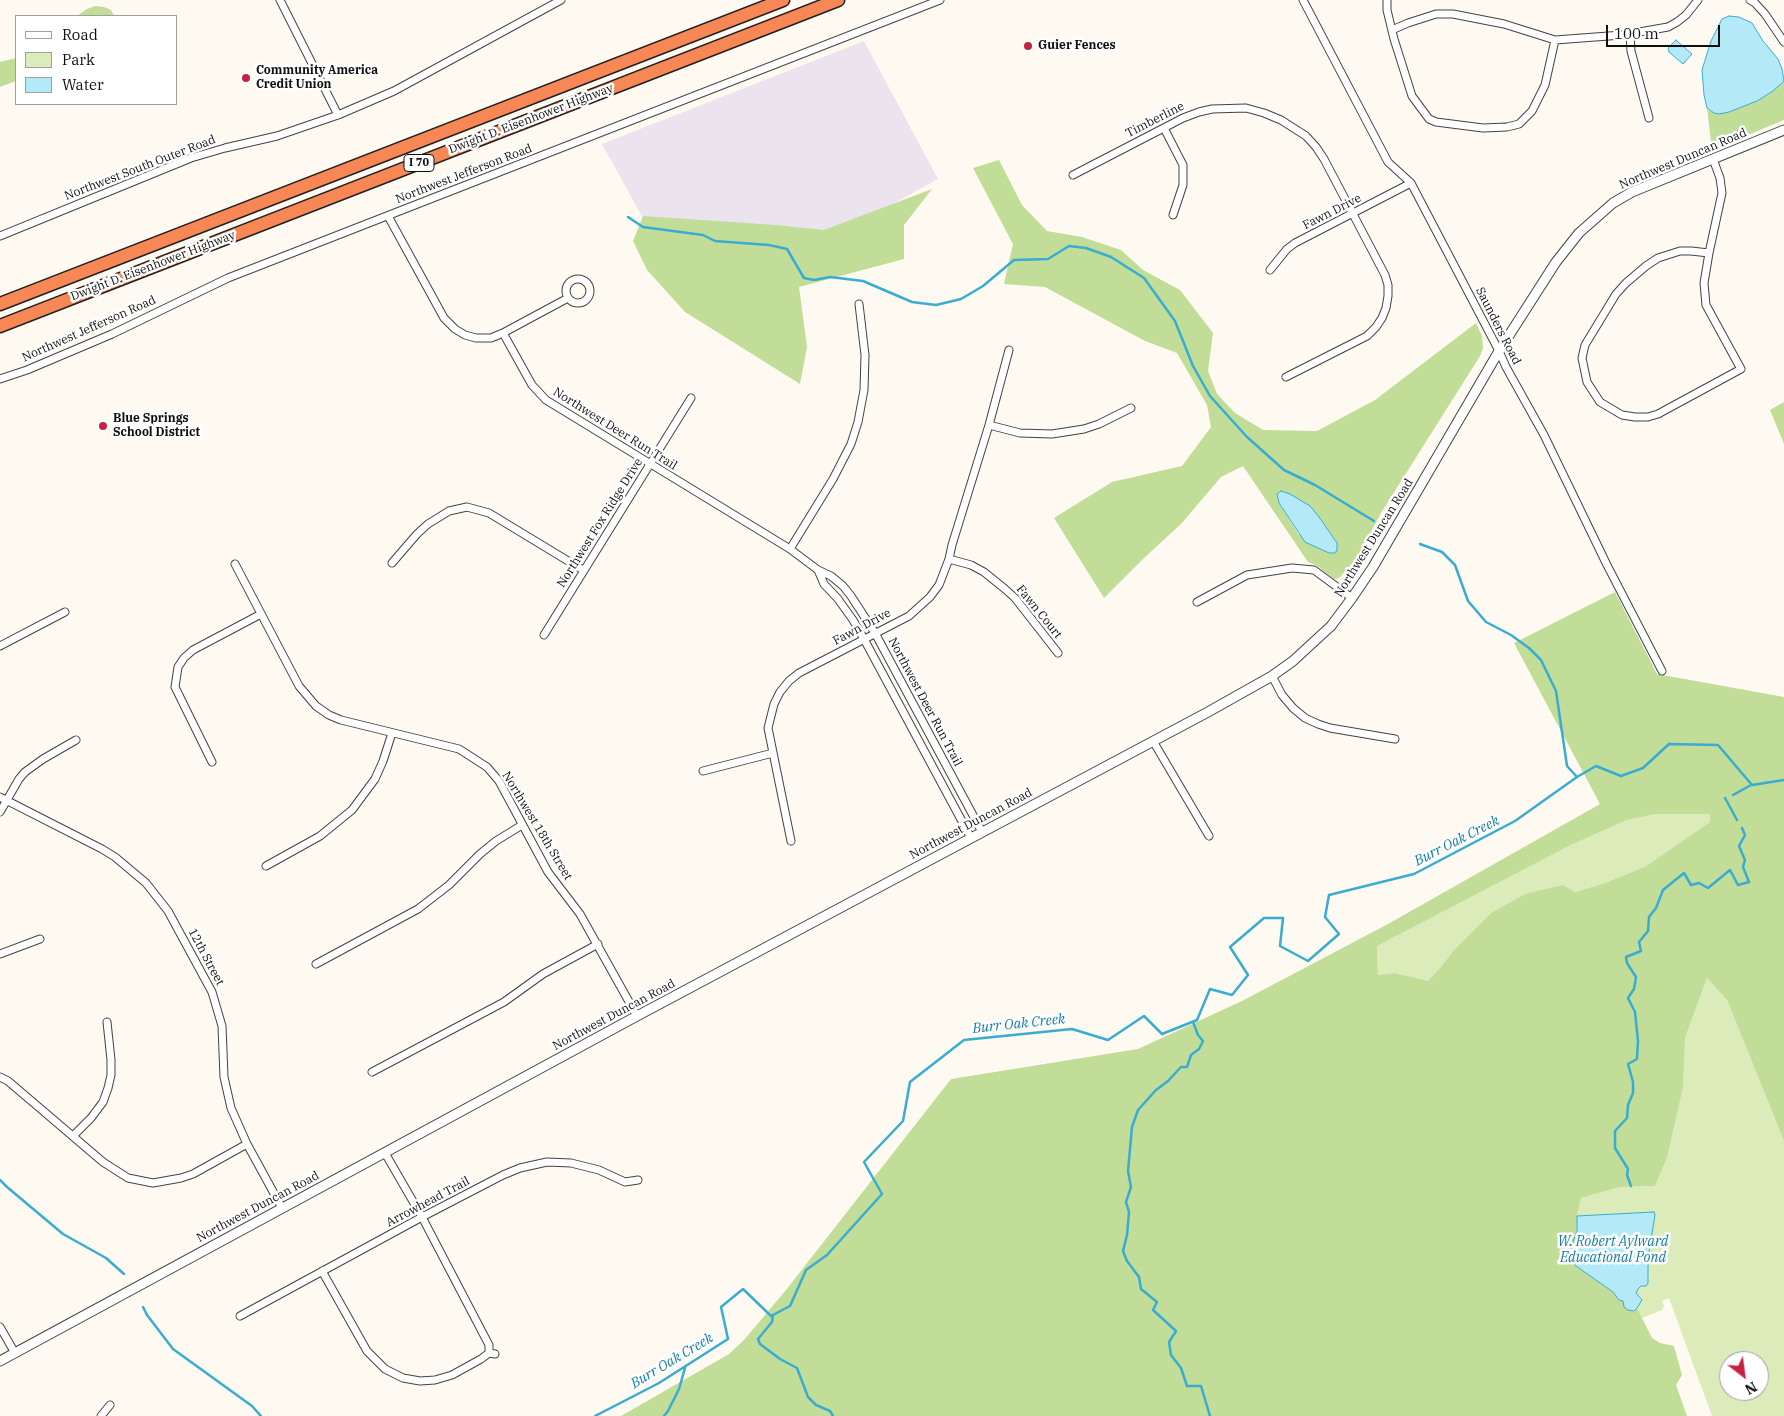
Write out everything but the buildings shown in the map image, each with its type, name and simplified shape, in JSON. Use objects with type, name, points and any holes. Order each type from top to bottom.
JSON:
[{"type":"highway","name":"Dwight D. Eisenhower Highway","points":[[0,304],[783,0]]},
{"type":"highway","name":"Dwight D. Eisenhower Highway","points":[[0,326],[838,0]]},
{"type":"street","points":[[280,0],[338,115]]},
{"type":"street","name":"Northwest South Outer Road","points":[[0,236],[192,158],[277,136],[338,115],[394,92],[561,0]]},
{"type":"street","name":"Northwest Jefferson Road","points":[[0,379],[27,370],[112,334],[228,278],[940,0]]},
{"type":"street","name":"Saunders Road","points":[[1303,0],[1388,162],[1411,184],[1506,367],[1544,435],[1607,565],[1662,671]]},
{"type":"street","points":[[1387,0],[1387,10],[1392,30],[1412,96],[1429,119],[1445,124],[1483,128],[1507,127],[1519,124],[1532,112],[1545,85],[1556,40]]},
{"type":"street","points":[[1392,30],[1436,14],[1453,14],[1504,24],[1556,40],[1630,34],[1660,29],[1678,22],[1698,0]]},
{"type":"street","points":[[1750,0],[1765,14],[1784,42]]},
{"type":"street","points":[[1630,34],[1631,51],[1649,118]]},
{"type":"street","name":"Timberline","points":[[1073,175],[1199,112],[1228,108],[1246,108],[1281,120],[1306,136],[1316,147],[1385,275],[1388,285],[1386,308],[1376,327],[1366,336],[1286,377]]},
{"type":"street","points":[[1164,128],[1183,164],[1183,185],[1173,215]]},
{"type":"street","name":"Northwest Duncan Road","points":[[0,1361],[637,1016],[1272,676],[1293,661],[1331,626],[1352,598],[1373,566],[1499,351],[1556,262],[1579,233],[1613,203],[1632,192],[1784,130]]},
{"type":"street","points":[[1709,253],[1691,251],[1674,253],[1658,258],[1646,266],[1616,294],[1590,335],[1582,358],[1584,376],[1592,392],[1600,402],[1611,410],[1635,418],[1653,415],[1741,369],[1706,305],[1704,283],[1722,193],[1720,178],[1713,159]]},
{"type":"street","name":"Fawn Drive","points":[[1270,270],[1287,249],[1295,243],[1411,184]]},
{"type":"street","points":[[388,216],[444,318],[455,329],[465,335],[476,338],[491,338],[568,298]]},
{"type":"street","points":[[790,550],[833,480],[851,444],[858,422],[864,390],[865,355],[859,304]]},
{"type":"street","name":"Northwest Deer Run Trail","points":[[503,333],[532,385],[542,396],[790,550],[818,570],[831,576],[843,586],[875,633],[982,832]]},
{"type":"street","name":"Fawn Drive","points":[[791,841],[768,728],[774,704],[780,692],[799,673],[909,616],[919,608],[939,585],[949,559],[989,426],[1009,350]]},
{"type":"street","name":"Northwest Fox Ridge Drive","points":[[544,635],[691,398]]},
{"type":"street","points":[[989,426],[1020,433],[1052,434],[1084,429],[1099,424],[1131,408]]},
{"type":"street","points":[[392,563],[428,524],[448,511],[467,507],[489,512],[583,570]]},
{"type":"street","name":"Fawn Court","points":[[949,559],[971,565],[1006,588],[1058,653]]},
{"type":"street","name":"Northwest 18th Street","points":[[235,564],[299,686],[316,706],[342,720],[459,749],[487,767],[499,781],[548,872],[580,914],[637,1016]]},
{"type":"street","points":[[1197,602],[1247,575],[1292,568],[1314,570],[1352,598]]},
{"type":"street","name":"Northwest Deer Run Trail","points":[[818,570],[824,584],[848,613],[864,639],[971,838]]},
{"type":"street","points":[[0,646],[65,612]]},
{"type":"street","points":[[212,762],[175,687],[178,667],[193,650],[261,614]]},
{"type":"street","points":[[1272,676],[1282,695],[1305,718],[1330,728],[1395,739]]},
{"type":"street","points":[[915,735],[926,729]]},
{"type":"street","points":[[266,866],[320,836],[352,810],[374,779],[383,762],[392,733]]},
{"type":"street","points":[[0,812],[3,799],[32,766],[76,740]]},
{"type":"street","points":[[1153,741],[1209,836]]},
{"type":"street","points":[[702,771],[772,753]]},
{"type":"street","name":"12th Street","points":[[3,799],[115,857],[146,883],[168,911],[212,992],[222,1026],[224,1077],[227,1096],[237,1124],[282,1208]]},
{"type":"street","points":[[316,964],[418,909],[449,885],[496,840],[522,825]]},
{"type":"street","points":[[0,954],[40,939]]},
{"type":"street","points":[[372,1072],[504,1002],[543,974],[598,944]]},
{"type":"street","points":[[73,1136],[91,1118],[103,1102],[108,1088],[112,1060],[107,1022]]},
{"type":"street","points":[[0,1077],[8,1081],[103,1162],[128,1178],[153,1183],[174,1180],[193,1174],[247,1144]]},
{"type":"street","points":[[322,1271],[366,1351],[385,1369],[403,1378],[420,1381],[435,1380],[452,1375],[492,1354],[489,1344],[422,1217],[385,1153]]},
{"type":"street","name":"Arrowhead Trail","points":[[240,1316],[422,1217],[520,1168],[547,1162],[571,1163],[599,1170],[624,1182],[638,1180]]},
{"type":"street","points":[[0,1327],[15,1353]]},
{"type":"street","points":[[102,1416],[110,1405]]},
{"type":"shaded area","points":[[864,41],[938,179],[744,286],[665,258],[602,144]]},
{"type":"green space","points":[[95,6],[104,7],[111,10],[114,15],[78,15]]},
{"type":"green space","points":[[15,58],[15,81],[0,87],[0,62]]},
{"type":"green space","points":[[1784,81],[1784,120],[1712,150],[1707,108],[1719,114],[1729,112],[1764,97]]},
{"type":"green space","points":[[999,160],[1022,205],[1047,231],[1082,237],[1121,250],[1143,270],[1180,290],[1213,333],[1208,371],[1217,394],[1235,413],[1263,430],[1317,431],[1375,400],[1476,323],[1482,336],[1483,348],[1480,356],[1381,513],[1357,558],[1339,578],[1334,579],[1316,565],[1308,562],[1243,466],[1221,477],[1181,524],[1104,598],[1054,518],[1112,482],[1182,466],[1211,427],[1207,405],[1177,353],[1145,341],[1045,287],[1004,284],[1013,244],[973,168]],"holes":[[[1279,503],[1319,517],[1337,543],[1299,535]]]},
{"type":"green space","points":[[932,189],[904,225],[904,259],[799,287],[807,347],[800,384],[685,312],[647,270],[633,241],[643,216],[824,230]]},
{"type":"green space","points":[[1784,402],[1784,444],[1770,410]]},
{"type":"green space","points":[[1615,592],[1657,674],[1784,697],[1784,1141],[1727,1000],[1707,978],[1685,1038],[1683,1088],[1667,1158],[1655,1186],[1620,1187],[1581,1198],[1577,1216],[1576,1266],[1613,1292],[1619,1300],[1624,1301],[1633,1311],[1637,1308],[1652,1338],[1660,1343],[1674,1346],[1682,1375],[1676,1385],[1687,1416],[621,1416],[729,1354],[744,1340],[786,1290],[951,1079],[1138,1049],[1242,1001],[1388,924],[1600,804],[1514,643]],"holes":[[[1656,814],[1710,814],[1710,822],[1646,866],[1608,882],[1575,892],[1563,885],[1525,894],[1491,913],[1454,950],[1428,981],[1395,973],[1378,975],[1377,946],[1571,845],[1627,820]]]},
{"type":"green space","points":[[1656,814],[1710,814],[1710,822],[1646,866],[1608,882],[1574,892],[1525,894],[1491,913],[1454,950],[1428,981],[1395,973],[1378,975],[1377,946],[1571,845],[1627,820]]},
{"type":"green space","points":[[1707,978],[1727,1000],[1784,1141],[1784,1416],[1712,1416],[1669,1298],[1662,1301],[1664,1306],[1662,1310],[1642,1318],[1637,1308],[1642,1299],[1636,1293],[1638,1289],[1648,1283],[1650,1242],[1577,1216],[1581,1198],[1620,1187],[1655,1186],[1667,1158],[1683,1088],[1685,1038]]},
{"type":"water","points":[[1729,16],[1739,17],[1752,23],[1763,41],[1778,59],[1784,81],[1757,101],[1719,114],[1707,108],[1702,70],[1711,41],[1722,19]]},
{"type":"water","points":[[1676,40],[1692,54],[1683,64],[1669,52],[1668,48]]},
{"type":"water","points":[[1281,491],[1310,506],[1337,543],[1337,551],[1329,553],[1305,542],[1279,503],[1277,494]]},
{"type":"water","name":"W. Robert Aylward Educational Pond","points":[[1654,1212],[1648,1258],[1648,1283],[1646,1286],[1641,1286],[1636,1293],[1642,1300],[1637,1308],[1634,1311],[1628,1310],[1624,1307],[1623,1301],[1619,1300],[1613,1292],[1576,1266],[1571,1260],[1569,1254],[1577,1231],[1577,1216]]},
{"type":"waterway","points":[[628,217],[643,227],[703,235],[715,241],[769,245],[787,249],[804,278],[814,280],[830,277],[863,281],[912,302],[936,305],[961,299],[983,286],[1014,260],[1048,259],[1069,246],[1086,248],[1111,257],[1144,278],[1175,321],[1193,366],[1210,396],[1247,437],[1284,470],[1315,485],[1374,521]]},
{"type":"waterway","points":[[1420,544],[1442,552],[1455,565],[1468,601],[1486,622],[1511,635],[1529,648],[1541,660],[1556,691],[1567,766],[1577,777]]},
{"type":"waterway","name":"Burr Oak Creek","points":[[595,1416],[659,1383],[728,1339],[721,1307],[743,1289],[771,1316],[790,1306],[806,1270],[827,1255],[882,1194],[864,1162],[903,1121],[910,1082],[964,1040],[1072,1029],[1108,1040],[1144,1016],[1162,1034],[1197,1020],[1210,989],[1232,995],[1248,975],[1230,947],[1264,918],[1283,918],[1280,946],[1308,961],[1339,934],[1325,917],[1329,895],[1414,874],[1515,821],[1577,777],[1596,766],[1621,776],[1643,768],[1669,744],[1718,745],[1752,785],[1784,780]]},
{"type":"waterway","points":[[1733,795],[1751,785]]},
{"type":"waterway","points":[[1725,798],[1737,820]]},
{"type":"waterway","points":[[1631,1186],[1627,1175],[1628,1169],[1615,1148],[1615,1131],[1627,1118],[1628,1105],[1633,1093],[1633,1082],[1628,1064],[1637,1059],[1638,1041],[1635,1012],[1628,998],[1634,989],[1636,977],[1627,963],[1626,957],[1641,951],[1639,942],[1648,931],[1649,917],[1656,908],[1663,890],[1684,873],[1691,885],[1699,883],[1708,888],[1730,870],[1738,885],[1749,882],[1743,867],[1745,860],[1739,846],[1745,835],[1742,828]]},
{"type":"waterway","points":[[1193,1022],[1198,1035],[1203,1041],[1199,1049],[1191,1055],[1187,1067],[1181,1067],[1138,1110],[1132,1127],[1128,1171],[1131,1187],[1126,1202],[1129,1212],[1127,1235],[1123,1251],[1127,1261],[1139,1277],[1141,1289],[1157,1302],[1153,1310],[1176,1331],[1169,1342],[1171,1355],[1181,1368],[1187,1386],[1201,1386],[1210,1416]]},
{"type":"waterway","points":[[0,1180],[63,1234],[106,1258],[124,1274]]},
{"type":"waterway","points":[[143,1307],[173,1349],[252,1406],[261,1416]]},
{"type":"waterway","points":[[773,1315],[772,1322],[758,1339],[760,1344],[780,1359],[797,1368],[808,1397],[816,1405],[830,1411],[833,1416]]},
{"type":"waterway","points":[[664,1416],[679,1389],[685,1368]]},
{"type":"place","name":"Guier Fences","points":[[1028,46]]},
{"type":"place","name":"Community America Credit Union","points":[[246,78]]},
{"type":"place","name":"Blue Springs School District","points":[[103,426]]}]
